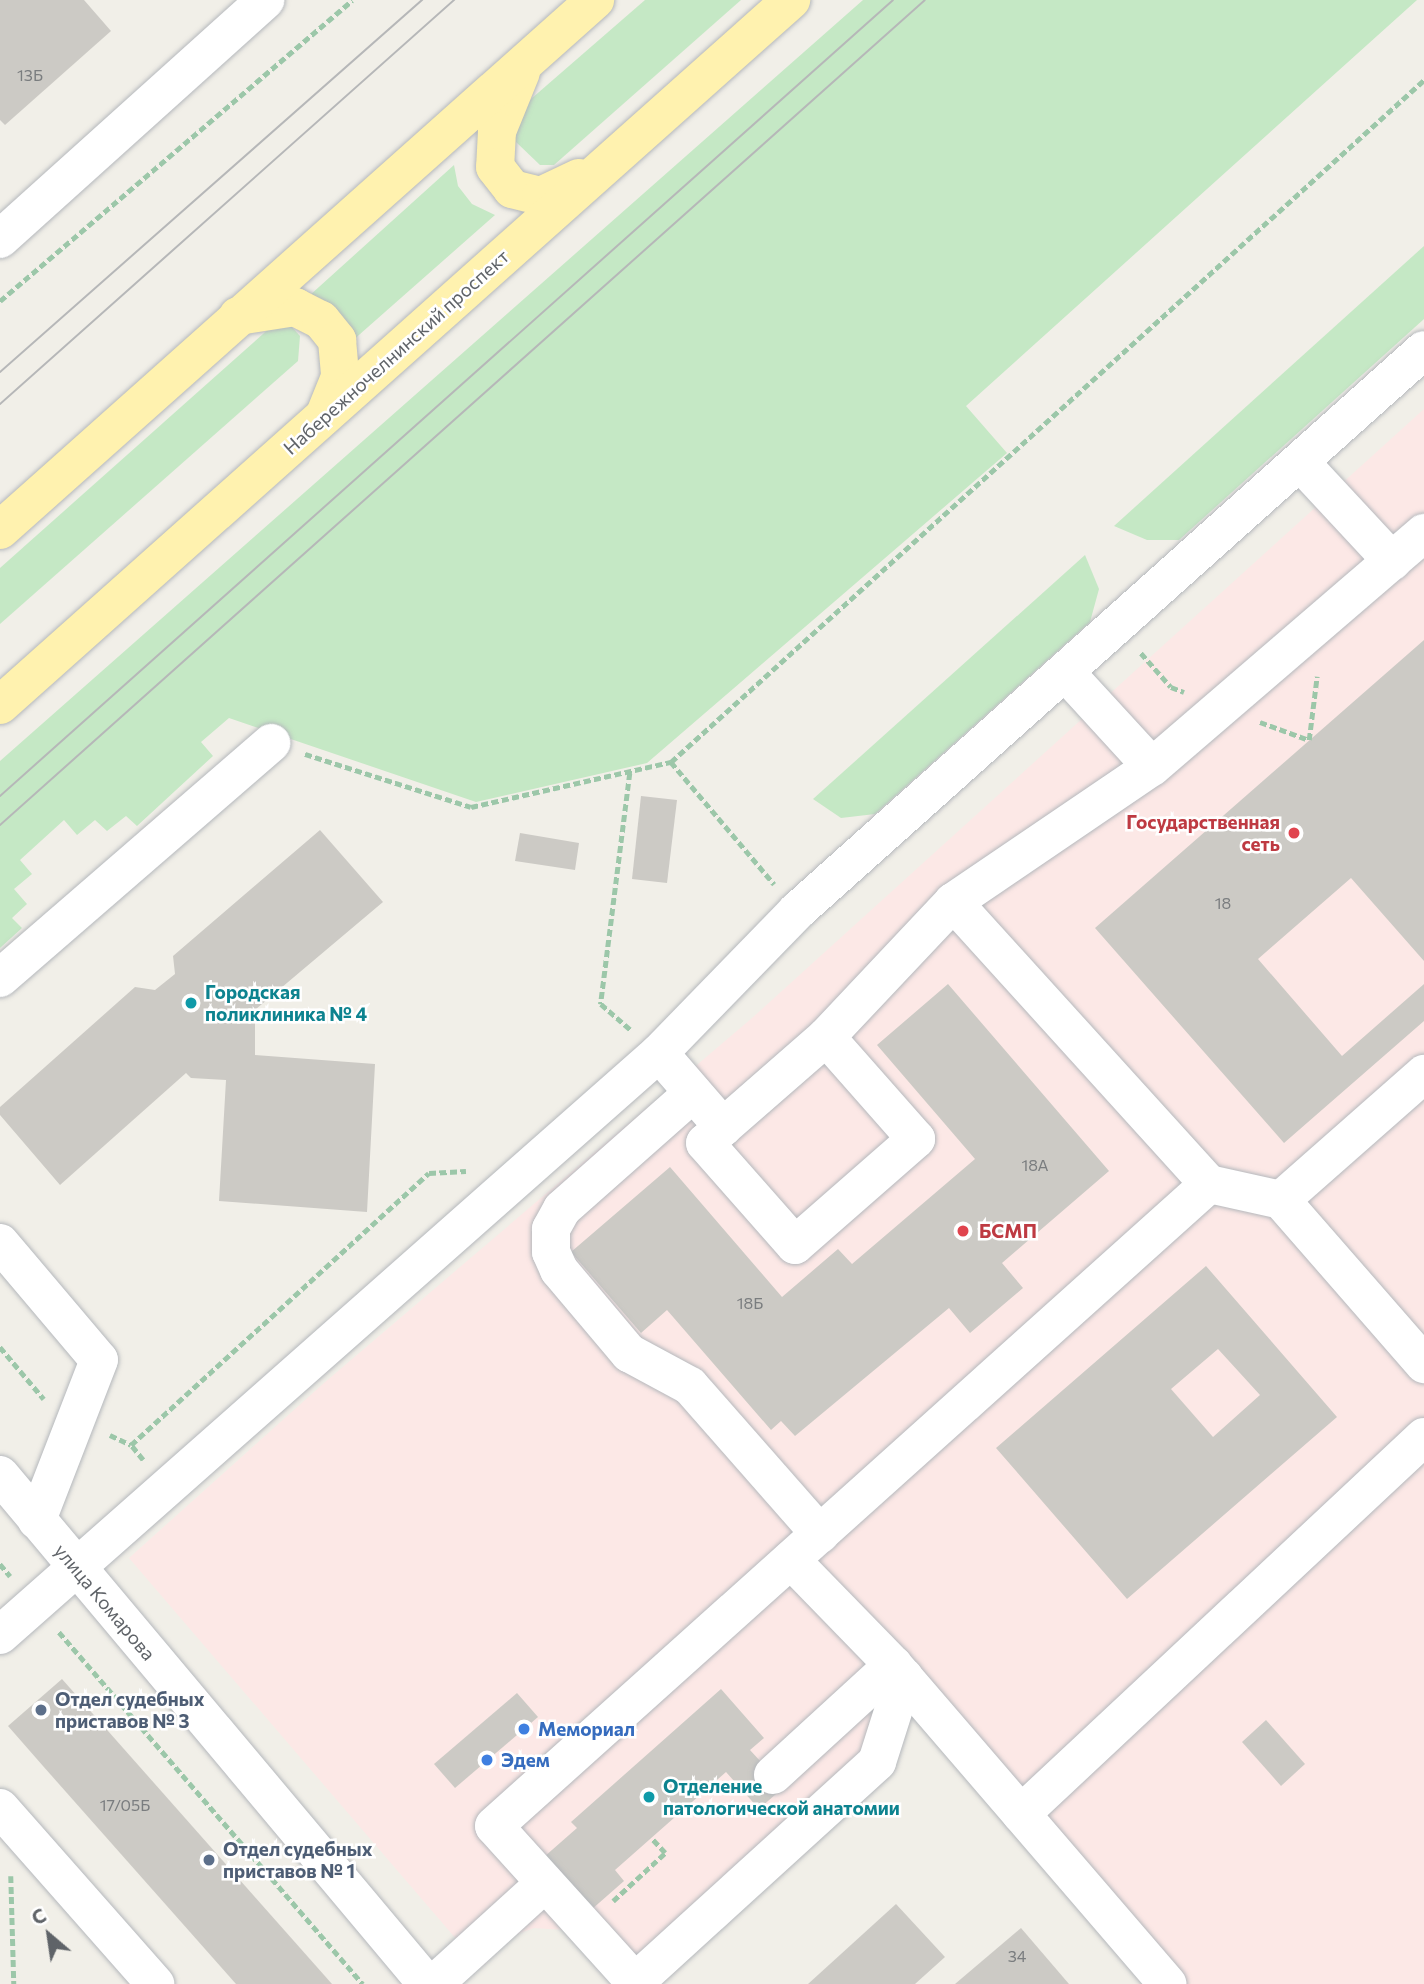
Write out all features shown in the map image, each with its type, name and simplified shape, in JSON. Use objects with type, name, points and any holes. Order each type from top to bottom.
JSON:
[{"type":"main road","name":"Набережночелнинский проспект","points":[[0,705],[791,0]]},
{"type":"main road","points":[[0,530],[524,64],[589,2]]},
{"type":"main road","points":[[524,64],[497,131],[495,167],[512,189],[541,196],[603,167]]},
{"type":"main road","points":[[238,316],[295,307],[321,320],[337,340],[341,377],[324,416]]},
{"type":"street","points":[[0,239],[265,0]]},
{"type":"street","points":[[0,1635],[73,1565],[659,1053],[797,911],[1301,463],[1424,350]]},
{"type":"street","points":[[1301,463],[1392,561]]},
{"type":"street","points":[[825,1037],[916,1139],[795,1245],[705,1143],[825,1037],[953,902],[1152,767],[1424,533]]},
{"type":"street","points":[[1066,673],[1152,767]]},
{"type":"street","points":[[0,978],[271,743]]},
{"type":"street","points":[[953,902],[1209,1184],[1280,1200],[1424,1364]]},
{"type":"street","points":[[659,1053],[723,1127]]},
{"type":"street","points":[[1280,1200],[1424,1074]]},
{"type":"street","points":[[693,1093],[562,1209],[551,1229],[551,1252],[559,1270],[629,1353],[690,1386],[820,1534]]},
{"type":"street","points":[[898,1671],[877,1762],[636,1983],[494,1826],[1209,1184]]},
{"type":"street","points":[[0,1243],[99,1360],[37,1520]]},
{"type":"street","points":[[1021,1814],[1424,1437]]},
{"type":"street","name":"улица Комарова","points":[[0,1475],[428,1984]]},
{"type":"street","points":[[791,1560],[898,1671],[1167,1984]]},
{"type":"street","points":[[773,1775],[898,1671]]},
{"type":"street","points":[[0,1808],[155,1984]]},
{"type":"street","points":[[434,1984],[544,1884]]},
{"type":"path","points":[[0,301],[352,0]]},
{"type":"path","points":[[271,743],[471,807],[630,774],[671,762],[1424,80]]},
{"type":"path","points":[[671,762],[797,911]]},
{"type":"path","points":[[630,774],[601,1004],[659,1053]]},
{"type":"path","points":[[164,1486],[131,1446],[429,1173],[527,1168]]},
{"type":"path","points":[[0,1564],[363,1984]]},
{"type":"path","points":[[584,1927],[665,1853],[651,1838]]},
{"type":"path","points":[[10,1873],[14,1984]]},
{"type":"shaded area","name":"БСМП","points":[[1424,409],[1424,1984],[1151,1984],[906,1705],[648,1984],[565,1930],[534,1928],[512,1936],[481,1968],[129,1558],[324,1383],[752,1018]]},
{"type":"green space","points":[[645,0],[741,0],[554,165],[540,165],[516,142],[511,130],[516,112]]},
{"type":"green space","points":[[863,0],[1417,0],[966,406],[1007,453],[647,763],[476,802],[229,718],[201,742],[213,756],[137,826],[126,816],[107,831],[95,820],[77,835],[64,820],[20,860],[32,874],[14,889],[27,904],[12,918],[22,928],[0,948],[0,761]]},
{"type":"green space","points":[[454,165],[458,186],[472,204],[495,215],[351,342],[309,296]]},
{"type":"green space","points":[[1424,246],[1424,319],[1179,540],[1147,540],[1114,526]]},
{"type":"green space","points":[[273,325],[291,326],[300,336],[298,361],[0,624],[0,568]]},
{"type":"green space","points":[[1085,555],[1099,589],[1090,622],[875,814],[841,818],[813,799]]},
{"type":"building","points":[[0,0],[84,0],[111,31],[5,125],[0,120]]},
{"type":"building","points":[[1424,640],[1424,961],[1351,878],[1258,959],[1342,1056],[1424,984],[1424,1021],[1284,1143],[1095,928]]},
{"type":"building","points":[[641,796],[677,800],[667,883],[632,879]]},
{"type":"building","name":"Городская поликлиника № 4","points":[[320,830],[383,902],[249,1015],[255,1022],[255,1055],[375,1064],[367,1212],[219,1201],[226,1080],[191,1078],[186,1073],[60,1185],[0,1115],[0,1107],[135,987],[155,990],[175,974],[173,956]]},
{"type":"building","points":[[520,833],[579,843],[575,870],[515,861]]},
{"type":"building","points":[[948,984],[1109,1171],[1002,1263],[1023,1288],[970,1333],[949,1308],[795,1436],[781,1421],[771,1430],[667,1310],[641,1333],[571,1252],[670,1167],[782,1297],[838,1249],[852,1264],[975,1159],[877,1045]]},
{"type":"building","points":[[1206,1266],[1337,1417],[1127,1599],[996,1448]],"holes":[[[1218,1349],[1260,1395],[1213,1437],[1171,1389]]]},
{"type":"building","points":[[62,1679],[332,1984],[236,1984],[43,1766],[8,1726]]},
{"type":"building","name":"Отделение патологической анатомии","points":[[721,1689],[764,1738],[750,1750],[784,1787],[759,1809],[726,1772],[615,1870],[624,1881],[591,1910],[544,1857],[577,1828],[571,1822]]},
{"type":"building","points":[[517,1693],[538,1717],[455,1788],[434,1764]]},
{"type":"building","points":[[1266,1720],[1305,1764],[1281,1786],[1242,1742]]},
{"type":"building","points":[[896,1904],[945,1957],[915,1984],[808,1984]]},
{"type":"building","points":[[1021,1928],[1069,1984],[955,1984]]},
{"type":"tram line","points":[[0,372],[422,0]]},
{"type":"tram line","points":[[0,404],[454,0]]},
{"type":"tram line","points":[[0,796],[893,0]]},
{"type":"tram line","points":[[0,825],[925,0]]},
{"type":"place","name":"Государственная сеть","points":[[1294,833]]},
{"type":"place","name":"Городская поликлиника № 4","points":[[191,1003]]},
{"type":"place","name":"БСМП","points":[[963,1231]]},
{"type":"place","name":"Отдел судебных приставов № 3","points":[[41,1710]]},
{"type":"place","name":"Мемориал","points":[[524,1729]]},
{"type":"place","name":"Эдем","points":[[487,1760]]},
{"type":"place","name":"Отделение патологической анатомии","points":[[649,1797]]},
{"type":"place","name":"Отдел судебных приставов № 1","points":[[209,1860]]}]
